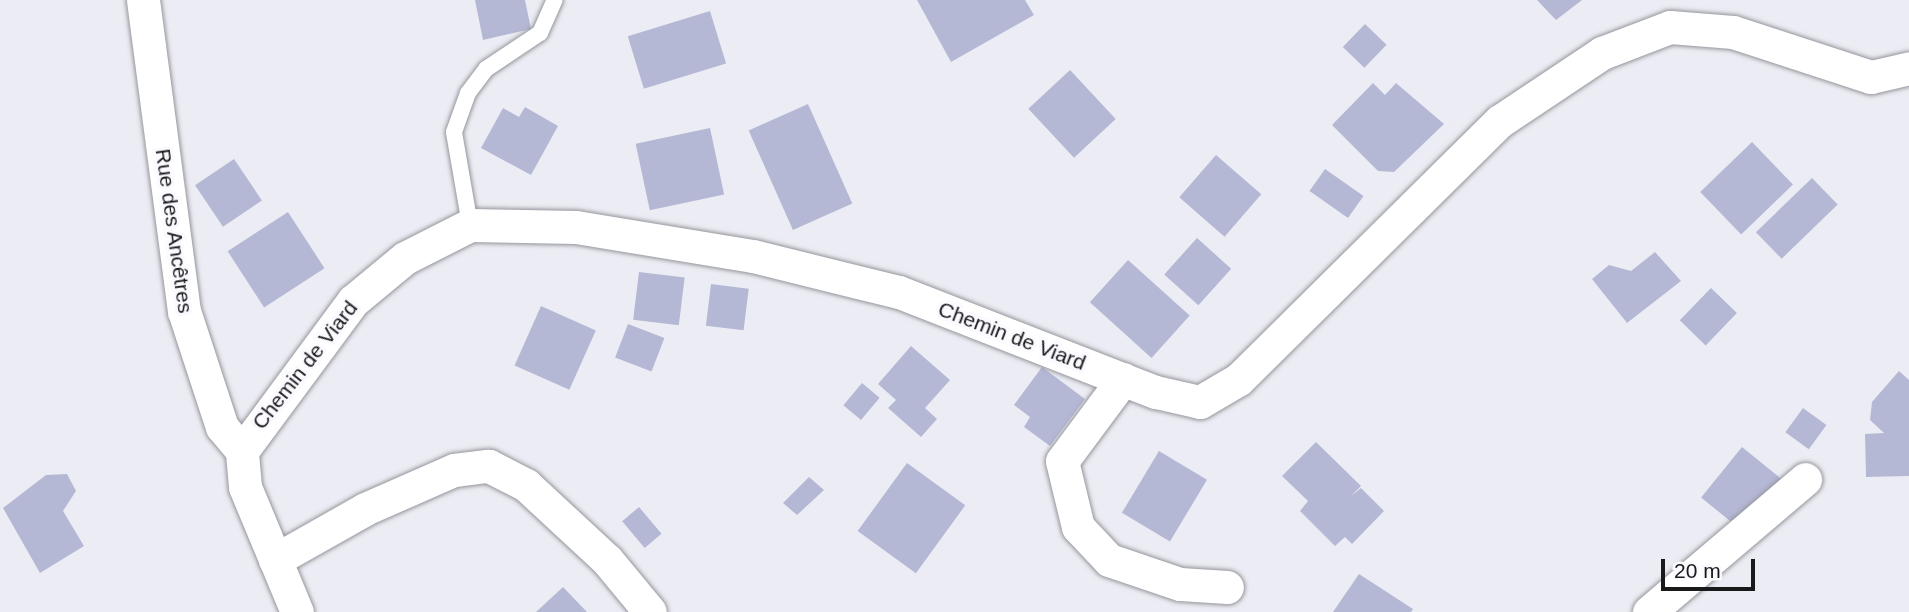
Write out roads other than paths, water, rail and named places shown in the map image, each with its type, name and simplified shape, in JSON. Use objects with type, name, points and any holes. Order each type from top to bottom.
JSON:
[{"type":"street","name":"Rue des Ancêtres","points":[[143,0],[184,311],[222,427],[242,451]]},
{"type":"street","name":"Chemin de Viard","points":[[297,612],[245,487],[242,451],[353,300],[405,258],[470,225],[576,227],[753,256],[899,292],[1123,379],[1200,401],[1239,379],[1500,121],[1602,52],[1670,27],[1733,32],[1871,77],[1909,68]]},
{"type":"street","points":[[1123,379],[1062,461],[1078,527],[1110,560],[1180,584],[1227,587]]},
{"type":"street","points":[[275,560],[365,509],[454,470],[489,466],[526,485],[607,560],[650,612]]},
{"type":"street","points":[[1649,612],[1805,479]]},
{"type":"lane","points":[[470,225],[454,132],[468,93],[486,69],[540,33],[555,0]]}]
